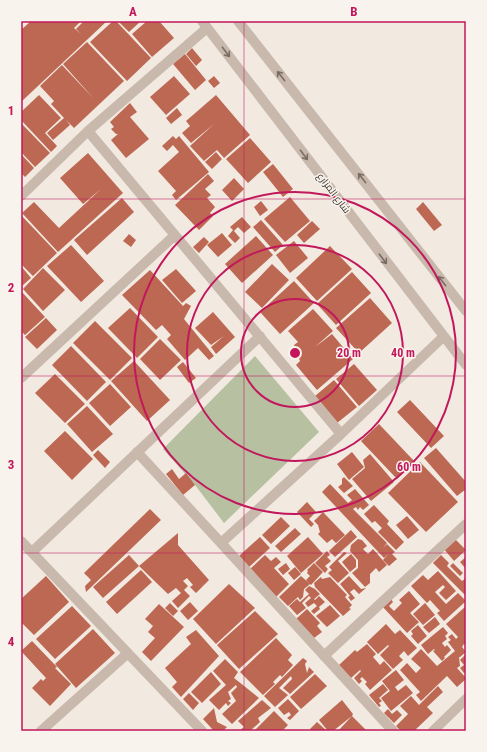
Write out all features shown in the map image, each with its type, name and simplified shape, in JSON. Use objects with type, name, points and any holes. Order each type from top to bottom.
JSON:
[{"type":"street","points":[[238,21],[466,312]]},
{"type":"street","points":[[21,196],[88,130],[205,24]]},
{"type":"street","name":"شارع المزارع","points":[[205,24],[443,337],[466,365]]},
{"type":"street","points":[[88,130],[341,434]]},
{"type":"street","points":[[21,378],[175,235]]},
{"type":"street","points":[[32,552],[260,336]]},
{"type":"street","points":[[221,543],[341,434],[443,337]]},
{"type":"street","points":[[137,452],[393,731]]},
{"type":"street","points":[[324,656],[466,524]]},
{"type":"street","points":[[21,541],[202,731]]},
{"type":"street","points":[[41,731],[128,653]]},
{"type":"street","points":[[433,731],[466,699]]},
{"type":"green space","points":[[255,356],[319,432],[224,523],[195,485],[163,449]]},
{"type":"building","points":[[31,21],[81,21],[74,28],[81,34],[76,29],[84,21],[107,21],[21,102],[21,30]]},
{"type":"building","points":[[113,21],[116,21],[151,58],[127,81],[90,42]]},
{"type":"building","points":[[118,21],[141,21],[129,32]]},
{"type":"building","points":[[147,21],[159,21],[174,38],[152,57],[132,34]]},
{"type":"building","points":[[87,42],[124,81],[74,128],[66,120],[70,125],[53,140],[47,133],[64,118],[51,104],[54,101],[40,86],[62,65],[94,99],[63,64]]},
{"type":"building","points":[[192,48],[202,60],[196,66],[186,54]]},
{"type":"building","points":[[185,54],[206,80],[195,90],[173,64]]},
{"type":"building","points":[[174,76],[190,94],[166,115],[150,97]]},
{"type":"building","points":[[214,76],[220,83],[214,88],[208,81]]},
{"type":"building","points":[[39,95],[61,118],[45,133],[57,146],[51,152],[21,120],[21,112]]},
{"type":"building","points":[[216,95],[250,135],[224,158],[217,150],[204,161],[190,146],[214,124],[191,143],[182,133],[190,126],[186,121]]},
{"type":"building","points":[[130,103],[137,112],[130,117],[149,139],[126,158],[111,140],[118,134],[111,129],[114,127],[110,122]]},
{"type":"building","points":[[177,108],[182,115],[171,124],[166,118]]},
{"type":"building","points":[[21,123],[50,153],[35,167],[21,152]]},
{"type":"building","points":[[173,136],[176,139],[179,136],[209,172],[176,200],[172,195],[176,191],[158,171],[179,152],[173,145],[167,151],[162,146]]},
{"type":"building","points":[[250,138],[271,162],[248,183],[226,159]]},
{"type":"building","points":[[216,152],[222,159],[212,169],[205,162]]},
{"type":"building","points":[[88,153],[123,193],[58,252],[22,213],[34,202],[59,228],[101,189],[83,204],[60,178]]},
{"type":"building","points":[[21,154],[34,168],[25,177],[21,173]]},
{"type":"building","points":[[273,164],[293,189],[283,197],[263,172]]},
{"type":"building","points":[[208,174],[214,181],[205,189],[211,195],[207,198],[215,207],[210,213],[213,216],[199,230],[175,205]]},
{"type":"building","points":[[234,178],[244,189],[232,201],[222,190]]},
{"type":"building","points":[[290,197],[310,221],[285,242],[264,219]]},
{"type":"building","points":[[122,198],[134,212],[87,255],[74,240]]},
{"type":"building","points":[[261,201],[268,210],[260,216],[254,207]]},
{"type":"building","points":[[423,202],[442,225],[434,231],[416,209]]},
{"type":"building","points":[[21,215],[57,253],[33,276],[21,264]]},
{"type":"building","points":[[242,217],[251,227],[244,233],[238,227],[234,231],[240,238],[235,243],[228,236],[233,230],[230,227]]},
{"type":"building","points":[[261,220],[283,245],[275,252],[253,227]]},
{"type":"building","points":[[312,221],[320,229],[304,243],[297,235]]},
{"type":"building","points":[[222,233],[232,245],[218,257],[207,245]]},
{"type":"building","points":[[129,234],[136,240],[131,247],[123,241]]},
{"type":"building","points":[[256,236],[273,255],[242,283],[225,264]]},
{"type":"building","points":[[204,237],[209,242],[199,253],[193,247]]},
{"type":"building","points":[[294,241],[308,258],[290,273],[276,255]]},
{"type":"building","points":[[71,245],[104,281],[81,302],[47,266]]},
{"type":"building","points":[[330,246],[352,269],[317,301],[296,278]]},
{"type":"building","points":[[272,264],[289,280],[262,308],[245,292]]},
{"type":"building","points":[[21,266],[31,278],[22,286],[23,289],[21,291]]},
{"type":"building","points":[[43,268],[65,290],[43,311],[23,289]]},
{"type":"building","points":[[176,269],[196,291],[182,303],[162,280]]},
{"type":"building","points":[[150,270],[183,306],[186,303],[191,306],[184,319],[214,356],[209,360],[198,348],[185,360],[167,339],[171,335],[162,325],[156,330],[122,295]]},
{"type":"building","points":[[352,272],[371,293],[336,325],[317,304]]},
{"type":"building","points":[[294,281],[314,303],[280,334],[260,312]]},
{"type":"building","points":[[21,291],[45,317],[25,335],[21,331]]},
{"type":"building","points":[[370,298],[392,323],[359,353],[336,328]]},
{"type":"building","points":[[130,308],[158,337],[137,358],[108,328]]},
{"type":"building","points":[[313,309],[333,331],[315,347],[332,334],[353,359],[317,390],[296,365],[300,361],[294,345],[298,342],[288,331]]},
{"type":"building","points":[[213,312],[235,337],[216,354],[211,347],[224,336],[211,345],[195,328]]},
{"type":"building","points":[[46,318],[57,330],[37,349],[25,337]]},
{"type":"building","points":[[95,321],[132,358],[110,380],[73,343]]},
{"type":"building","points":[[160,339],[181,360],[160,380],[140,359]]},
{"type":"building","points":[[71,346],[106,382],[87,401],[52,365]]},
{"type":"building","points":[[134,361],[170,400],[147,421],[111,381]]},
{"type":"building","points":[[183,362],[196,378],[189,383],[177,367]]},
{"type":"building","points":[[354,364],[377,390],[359,406],[336,379]]},
{"type":"building","points":[[55,374],[85,404],[65,423],[35,393]]},
{"type":"building","points":[[334,380],[357,407],[337,423],[315,396]]},
{"type":"building","points":[[110,384],[131,407],[110,426],[89,403]]},
{"type":"building","points":[[410,400],[444,436],[431,448],[397,412]]},
{"type":"building","points":[[87,406],[113,434],[92,452],[67,424]]},
{"type":"building","points":[[379,424],[415,462],[397,479],[361,441]]},
{"type":"building","points":[[65,431],[93,459],[72,480],[44,451]]},
{"type":"building","points":[[436,448],[466,482],[466,489],[457,496],[424,458]]},
{"type":"building","points":[[98,450],[110,462],[105,468],[93,455]]},
{"type":"building","points":[[352,452],[364,467],[349,480],[337,464]]},
{"type":"building","points":[[370,454],[394,482],[371,501],[352,479],[365,468],[363,460]]},
{"type":"building","points":[[420,462],[458,502],[426,532],[388,493]]},
{"type":"building","points":[[172,469],[179,479],[186,473],[195,485],[183,495],[166,474]]},
{"type":"building","points":[[344,477],[353,486],[344,493],[338,487],[342,484],[342,479]]},
{"type":"building","points":[[330,484],[348,503],[352,500],[347,495],[355,489],[369,505],[363,510],[360,507],[358,510],[356,507],[353,509],[387,543],[383,548],[387,544],[395,552],[392,554],[397,559],[389,566],[383,560],[389,553],[384,558],[322,492]]},
{"type":"building","points":[[307,502],[316,512],[309,519],[314,524],[311,527],[297,512]]},
{"type":"building","points":[[374,505],[389,521],[387,524],[404,542],[396,550],[378,532],[382,528],[375,521],[372,523],[364,514]]},
{"type":"building","points":[[150,509],[161,520],[86,592],[85,586],[91,580],[84,573]]},
{"type":"building","points":[[323,512],[345,535],[336,543],[332,539],[327,543],[318,534],[320,532],[318,525],[314,521]]},
{"type":"building","points":[[407,516],[419,530],[408,539],[396,525]]},
{"type":"building","points":[[281,517],[290,526],[271,544],[262,535]]},
{"type":"building","points":[[295,528],[301,534],[281,552],[275,546]]},
{"type":"building","points":[[351,530],[357,537],[335,557],[329,551]]},
{"type":"building","points":[[178,533],[178,545],[209,580],[196,593],[190,587],[193,585],[187,578],[183,581],[188,586],[184,590],[190,596],[178,608],[172,601],[181,593],[176,588],[168,594],[139,566]]},
{"type":"building","points":[[260,537],[270,548],[249,567],[239,556]]},
{"type":"building","points":[[308,537],[323,554],[301,573],[287,556]]},
{"type":"building","points":[[454,538],[466,550],[454,561],[443,548]]},
{"type":"building","points":[[358,539],[362,540],[367,546],[363,549],[368,554],[373,549],[387,565],[379,572],[376,568],[370,574],[370,583],[365,587],[352,573],[358,568],[358,560],[350,551],[351,545]]},
{"type":"building","points":[[327,551],[330,555],[327,557],[331,561],[325,566],[328,569],[325,573],[315,563]]},
{"type":"building","points":[[344,552],[347,553],[338,561],[349,573],[338,583],[328,573],[332,570],[329,567]]},
{"type":"building","points":[[351,554],[356,560],[356,567],[350,572],[342,562]]},
{"type":"building","points":[[129,555],[139,566],[103,598],[93,587]]},
{"type":"building","points":[[265,555],[271,561],[276,557],[281,562],[274,568],[289,584],[276,597],[250,569]]},
{"type":"building","points":[[441,555],[449,563],[447,566],[462,581],[466,578],[466,596],[433,563]]},
{"type":"building","points":[[466,557],[466,569],[460,562]]},
{"type":"building","points":[[286,563],[290,569],[283,575],[278,569]]},
{"type":"building","points":[[314,563],[323,572],[311,585],[306,580],[310,576],[307,573],[307,570]]},
{"type":"building","points":[[453,563],[463,573],[460,576],[450,566]]},
{"type":"building","points":[[295,567],[301,574],[294,580],[288,573]]},
{"type":"building","points":[[141,570],[152,582],[117,614],[106,602]]},
{"type":"building","points":[[438,571],[456,591],[446,600],[439,593],[445,587],[443,585],[435,592],[446,604],[458,593],[466,601],[444,621],[437,613],[440,611],[430,600],[427,603],[411,586],[423,575],[428,580]]},
{"type":"building","points":[[46,576],[69,602],[34,635],[21,622],[21,599]]},
{"type":"building","points":[[301,576],[310,584],[304,589],[303,597],[300,600],[298,597],[288,606],[279,597]]},
{"type":"building","points":[[349,576],[361,589],[366,588],[359,594],[354,589],[350,592],[355,598],[351,601],[348,597],[350,596],[340,584]]},
{"type":"building","points":[[321,577],[322,579],[330,577],[347,595],[345,597],[352,605],[349,608],[351,609],[343,616],[315,587],[314,583]]},
{"type":"building","points":[[229,584],[255,608],[216,644],[193,619]]},
{"type":"building","points":[[309,586],[320,594],[314,599],[315,600],[319,596],[325,602],[314,614],[311,611],[317,606],[314,603],[308,607],[305,603],[311,598],[309,596],[302,603],[306,608],[297,615],[289,606],[297,599],[300,602],[309,594],[305,590]]},
{"type":"building","points":[[409,591],[420,604],[410,613],[419,622],[407,633],[382,606],[391,599],[393,602],[389,606],[394,611],[402,603],[399,600]]},
{"type":"building","points":[[190,602],[198,611],[188,620],[180,611]]},
{"type":"building","points":[[170,603],[178,611],[173,616],[165,608]]},
{"type":"building","points":[[425,603],[435,615],[423,625],[413,614]]},
{"type":"building","points":[[159,604],[184,627],[151,661],[142,652],[155,638],[148,632],[153,626],[145,619]]},
{"type":"building","points":[[330,605],[340,616],[327,627],[316,616]]},
{"type":"building","points":[[72,606],[91,626],[55,659],[36,639]]},
{"type":"building","points":[[466,606],[466,646],[464,644],[462,647],[466,652],[459,657],[460,666],[457,668],[466,679],[457,687],[447,676],[421,701],[416,695],[420,692],[400,670],[407,663],[416,673],[421,668],[411,659],[421,649],[437,666],[455,651],[448,642],[451,640],[448,637],[452,634],[456,639],[458,637],[446,624]]},
{"type":"building","points":[[307,609],[320,623],[317,626],[322,632],[314,638],[296,619]]},
{"type":"building","points":[[255,611],[278,634],[239,669],[217,645]]},
{"type":"building","points":[[435,617],[440,624],[429,633],[423,627]]},
{"type":"building","points":[[386,624],[395,634],[400,630],[417,648],[408,656],[404,651],[399,656],[403,660],[393,669],[380,655],[389,646],[388,645],[378,654],[367,642]]},
{"type":"building","points":[[418,625],[427,636],[418,644],[411,636],[413,634],[411,631]]},
{"type":"building","points":[[443,627],[448,633],[445,636],[447,639],[442,643],[445,647],[447,645],[451,650],[442,661],[433,651],[435,650],[434,649],[428,654],[421,645]]},
{"type":"building","points":[[93,629],[115,653],[76,688],[55,664]]},
{"type":"building","points":[[196,630],[219,656],[181,697],[172,687],[177,682],[165,668],[191,644],[186,637]]},
{"type":"building","points":[[276,638],[292,655],[288,660],[293,665],[282,677],[280,675],[273,682],[275,684],[263,695],[240,672]]},
{"type":"building","points":[[32,641],[71,684],[50,706],[32,688],[41,679],[43,681],[46,678],[21,651]]},
{"type":"building","points":[[367,644],[376,654],[373,657],[380,665],[384,661],[392,670],[370,690],[365,684],[367,682],[362,677],[360,679],[362,681],[359,684],[354,678],[361,671],[360,670],[351,678],[339,665],[355,650],[357,652]]},
{"type":"building","points":[[466,654],[466,671],[464,673],[460,668],[464,665],[460,660]]},
{"type":"building","points":[[303,658],[307,661],[305,664],[307,673],[309,667],[314,672],[290,694],[283,688],[292,679],[291,676],[279,688],[288,695],[275,707],[264,696]]},
{"type":"building","points":[[225,659],[238,672],[234,678],[259,698],[232,724],[222,714],[236,701],[231,693],[237,687],[236,685],[228,692],[231,699],[228,701],[231,703],[228,706],[226,703],[219,710],[209,700],[226,685],[213,671]]},
{"type":"building","points":[[396,670],[404,680],[395,687],[398,691],[406,685],[413,693],[391,711],[381,698],[390,691],[382,681]]},
{"type":"building","points":[[211,672],[221,684],[202,703],[191,692]]},
{"type":"building","points":[[315,674],[327,686],[301,709],[290,697]]},
{"type":"building","points":[[383,684],[388,690],[379,698],[382,701],[379,703],[381,706],[379,707],[369,695]]},
{"type":"building","points":[[438,686],[443,692],[427,707],[433,713],[414,731],[401,731],[396,726],[408,714],[400,706],[411,696],[419,705]]},
{"type":"building","points":[[189,693],[199,703],[193,710],[183,699]]},
{"type":"building","points":[[288,699],[299,711],[290,720],[287,718],[291,715],[289,712],[284,715],[278,708]]},
{"type":"building","points":[[262,700],[271,708],[258,718],[260,722],[250,731],[239,731],[244,727],[238,721]]},
{"type":"building","points":[[342,700],[353,714],[333,731],[328,731],[319,720]]},
{"type":"building","points":[[214,708],[217,722],[227,727],[223,731],[214,731],[203,719]]},
{"type":"building","points":[[388,709],[392,714],[397,710],[402,715],[394,723],[384,713]]},
{"type":"building","points":[[274,711],[288,725],[282,731],[254,731]]},
{"type":"building","points":[[352,716],[367,731],[338,731]]},
{"type":"building","points":[[317,722],[327,731],[312,731],[310,729]]}]
